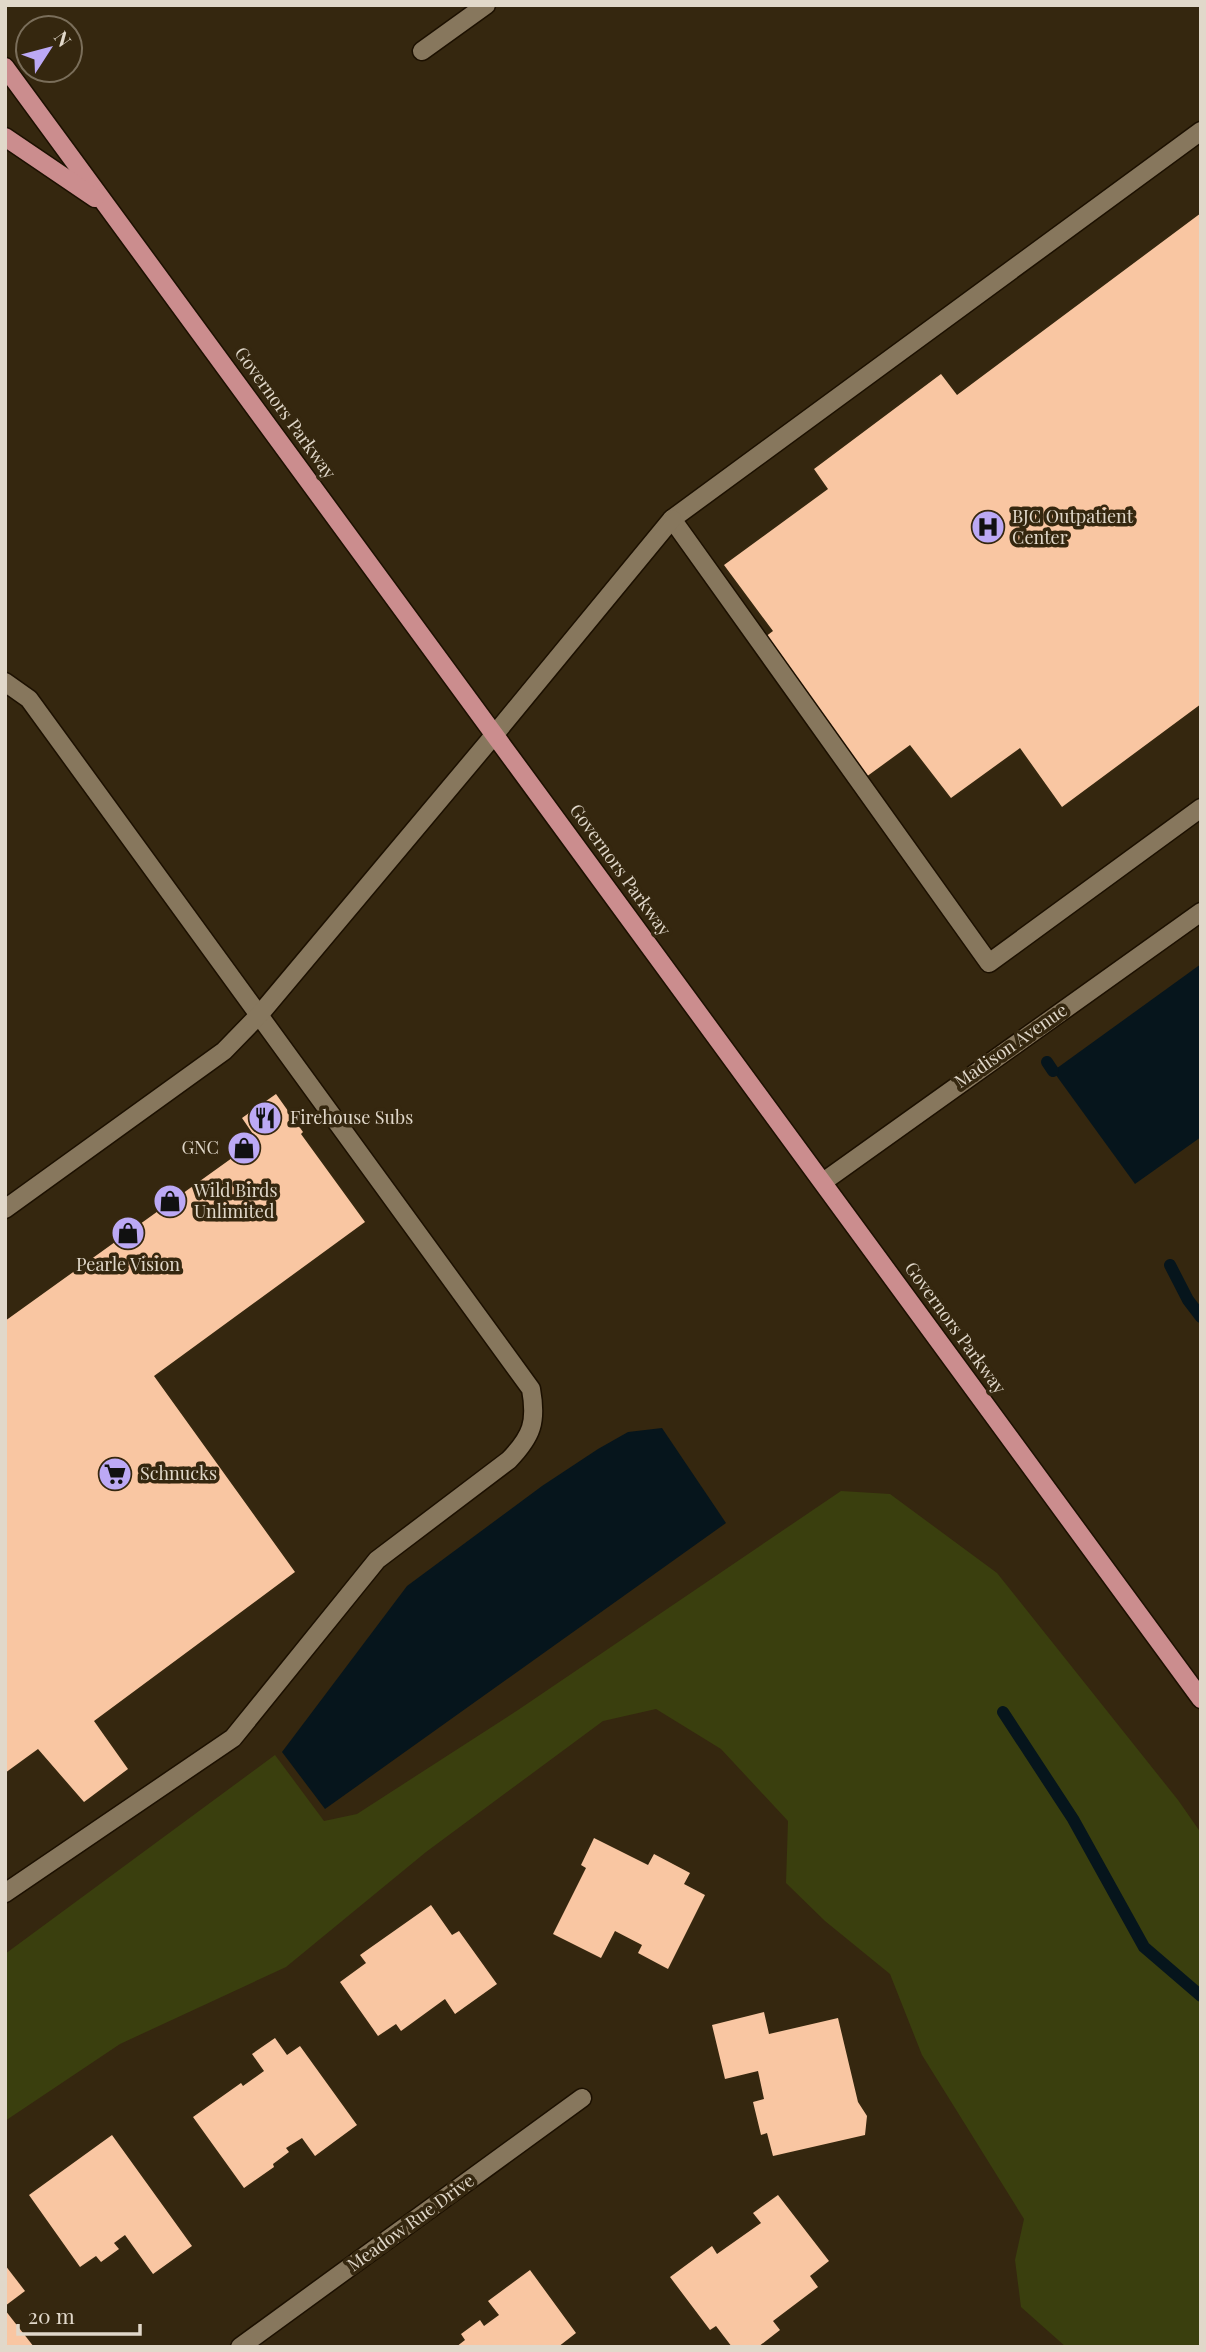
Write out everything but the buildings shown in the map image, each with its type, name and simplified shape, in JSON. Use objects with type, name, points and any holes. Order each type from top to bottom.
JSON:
[{"type":"main road","name":"Governors Parkway","points":[[5,67],[1201,1699]]},
{"type":"main road","points":[[5,137],[108,207]]},
{"type":"street","points":[[422,51],[486,5]]},
{"type":"street","points":[[5,1209],[223,1051],[260,1014],[672,519],[1201,131]]},
{"type":"street","points":[[672,519],[989,963],[1201,808]]},
{"type":"street","points":[[5,682],[29,699],[260,1014],[531,1389],[534,1408],[533,1426],[523,1445],[509,1460],[377,1560],[233,1738],[5,1892]]},
{"type":"street","name":"Madison Avenue","points":[[823,1182],[1201,912]]},
{"type":"street","name":"Meadow Rue Drive","points":[[240,2347],[582,2098]]},
{"type":"green space","points":[[841,1491],[890,1494],[997,1573],[1178,1800],[1201,1833],[1201,2347],[1066,2347],[1021,2307],[1015,2260],[1024,2219],[922,2055],[890,1974],[825,1921],[786,1883],[788,1821],[721,1749],[656,1709],[603,1721],[426,1852],[286,1967],[120,2044],[5,2121],[5,1954],[275,1755],[324,1821],[357,1814],[518,1710]]},
{"type":"shaded area","points":[[1201,964],[1201,1137],[1135,1184],[1053,1071]]},
{"type":"shaded area","points":[[662,1428],[726,1523],[325,1809],[282,1752],[407,1586],[542,1486],[598,1449],[628,1432]]},
{"type":"waterway","points":[[1047,1062],[1053,1071]]},
{"type":"waterway","points":[[1170,1265],[1188,1300],[1201,1317]]},
{"type":"waterway","points":[[1003,1712],[1073,1819],[1144,1947],[1201,1996]]},
{"type":"place","name":"BJC Outpatient Center","points":[[988,527]]},
{"type":"place","name":"Firehouse Subs","points":[[265,1118]]},
{"type":"place","name":"GNC","points":[[244,1148]]},
{"type":"place","name":"Wild Birds Unlimited","points":[[170,1201]]},
{"type":"place","name":"Pearle Vision","points":[[128,1233]]},
{"type":"place","name":"Schnucks","points":[[115,1474]]}]
